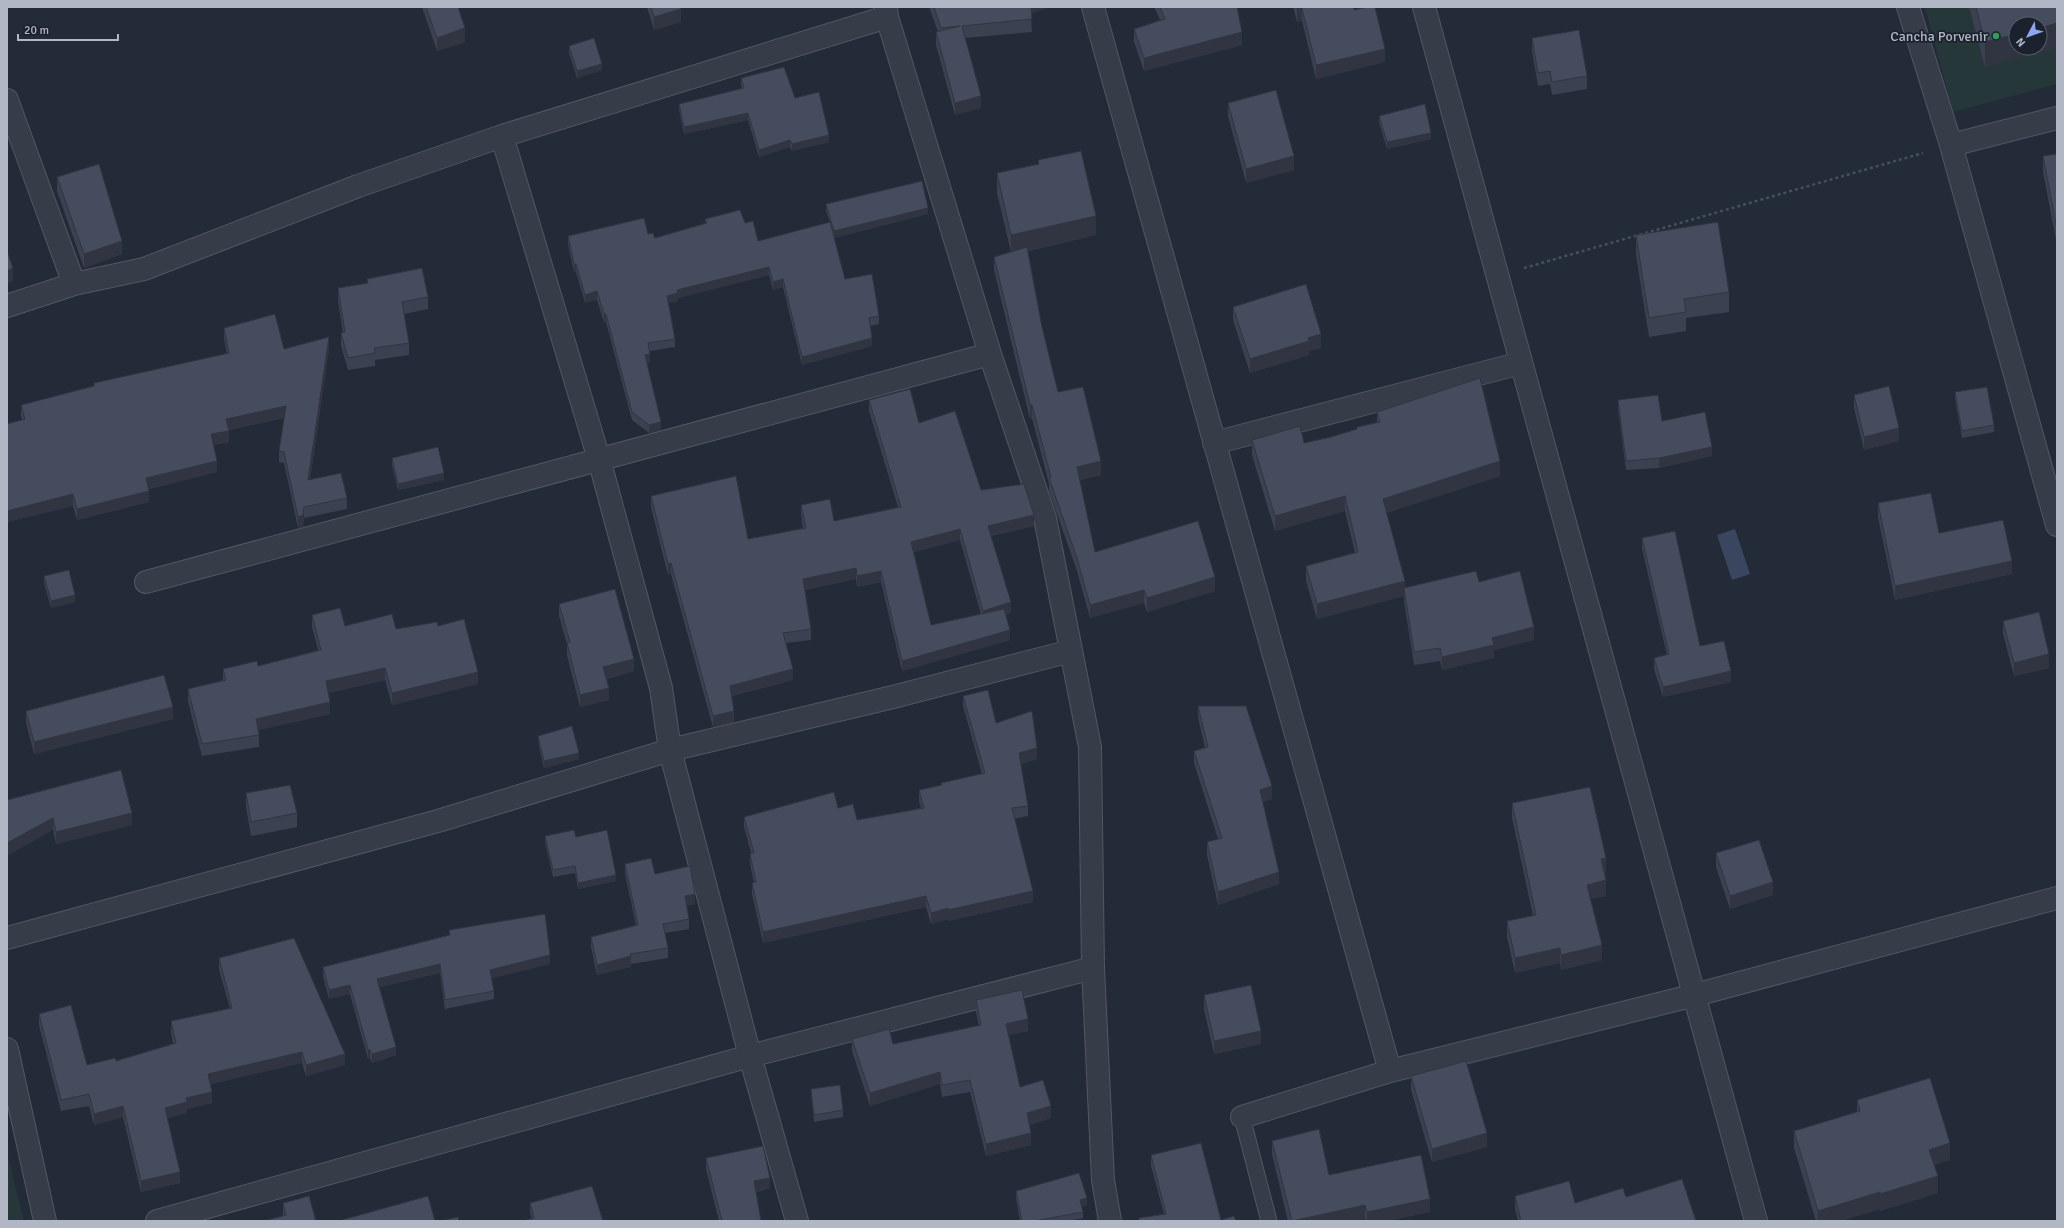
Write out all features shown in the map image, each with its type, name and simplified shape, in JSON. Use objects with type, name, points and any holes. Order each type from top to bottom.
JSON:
[{"type":"street","points":[[1093,7],[1390,1071]]},
{"type":"street","points":[[1424,7],[1756,1221]]},
{"type":"street","points":[[1908,7],[1950,145],[2057,525]]},
{"type":"street","points":[[7,306],[74,284],[144,269],[358,186],[502,136],[886,12],[990,354],[1045,518],[1090,747],[1092,968],[1103,1180],[1110,1221]]},
{"type":"street","points":[[7,100],[74,284]]},
{"type":"street","points":[[1950,145],[2057,118]]},
{"type":"street","points":[[502,136],[599,459],[661,688],[670,750],[750,1056],[797,1221]]},
{"type":"street","points":[[146,582],[990,354]]},
{"type":"street","points":[[1214,443],[1521,363]]},
{"type":"street","points":[[7,938],[438,821],[670,750],[893,697],[1071,651]]},
{"type":"street","points":[[1242,1117],[1390,1071],[1695,995],[2057,898]]},
{"type":"street","points":[[157,1221],[750,1056],[1092,968]]},
{"type":"street","points":[[7,1049],[45,1221]]},
{"type":"lane","points":[[1242,1117],[1269,1221]]},
{"type":"path","points":[[1497,275],[1950,145]]},
{"type":"shaded area","points":[[1925,7],[2057,7],[2057,84],[1953,112]]},
{"type":"shaded area","points":[[7,1152],[24,1221],[7,1221]]},
{"type":"water","points":[[1735,529],[1750,574],[1732,580],[1717,535]]},
{"type":"building","points":[[426,7],[458,7],[465,28],[437,38]]},
{"type":"building","points":[[651,7],[680,7],[681,9],[654,17]]},
{"type":"building","points":[[934,7],[1031,7],[1032,19],[962,26],[981,96],[955,103],[936,32],[960,26],[941,28]]},
{"type":"building","points":[[1160,7],[1237,7],[1242,32],[1144,58],[1134,29],[1165,19]]},
{"type":"building","points":[[1297,7],[1353,7],[1354,10],[1375,7],[1385,49],[1316,65],[1302,8],[1297,9]]},
{"type":"building","points":[[1976,7],[2057,7],[2057,23],[2048,26],[2048,16],[2008,16],[2008,36],[1985,42]]},
{"type":"building","points":[[1579,30],[1587,76],[1552,82],[1550,71],[1538,73],[1532,38]]},
{"type":"building","points":[[594,38],[602,64],[577,71],[569,46]]},
{"type":"building","points":[[784,67],[795,98],[819,92],[829,135],[792,144],[790,140],[759,150],[748,113],[684,127],[679,104],[744,88],[741,78]]},
{"type":"building","points":[[1276,90],[1294,156],[1246,169],[1228,103]]},
{"type":"building","points":[[1425,104],[1431,133],[1387,142],[1379,116]]},
{"type":"building","points":[[1081,151],[1096,216],[1011,235],[997,173],[1039,164],[1038,160]]},
{"type":"building","points":[[2057,154],[2057,229],[2043,156]]},
{"type":"building","points":[[99,164],[122,241],[84,254],[57,177]]},
{"type":"building","points":[[922,181],[928,208],[834,231],[826,204]]},
{"type":"building","points":[[740,210],[745,223],[753,221],[758,241],[830,222],[845,279],[872,274],[879,316],[869,318],[872,338],[802,357],[783,279],[773,282],[769,267],[677,290],[678,293],[667,296],[675,339],[648,343],[650,354],[645,355],[661,422],[649,425],[632,412],[606,314],[604,314],[597,291],[585,295],[576,264],[574,264],[568,236],[644,218],[648,234],[653,233],[655,238],[707,223],[705,219]]},
{"type":"building","points":[[1718,222],[1729,292],[1684,299],[1686,312],[1649,318],[1636,235]]},
{"type":"building","points":[[1027,247],[1042,327],[1058,392],[1083,387],[1101,461],[1077,467],[1095,552],[1198,521],[1215,577],[1147,598],[1144,590],[1090,605],[1077,558],[1049,478],[1051,477],[1032,405],[1030,405],[994,257]]},
{"type":"building","points":[[7,251],[13,268],[7,271]]},
{"type":"building","points":[[422,268],[428,297],[402,302],[409,343],[374,348],[375,353],[348,358],[341,333],[345,332],[338,288],[368,283],[367,279]]},
{"type":"building","points":[[1306,284],[1321,334],[1308,338],[1309,341],[1250,359],[1233,307]]},
{"type":"building","points":[[275,314],[284,349],[329,337],[308,480],[341,473],[347,498],[304,507],[303,515],[298,517],[284,452],[279,451],[286,406],[226,419],[229,431],[211,434],[217,461],[146,478],[149,491],[77,509],[73,494],[7,511],[7,424],[25,419],[21,405],[94,386],[94,383],[229,353],[224,328]]},
{"type":"building","points":[[1480,378],[1500,461],[1383,499],[1405,581],[1317,604],[1306,566],[1358,552],[1345,496],[1275,516],[1252,440],[1300,426],[1304,443],[1331,437],[1357,429],[1357,427],[1380,422],[1377,412]]},
{"type":"building","points":[[1889,386],[1899,428],[1864,437],[1854,395]]},
{"type":"building","points":[[1987,387],[1994,425],[1962,431],[1955,392]]},
{"type":"building","points":[[910,389],[919,423],[955,411],[981,490],[1024,484],[1034,515],[988,526],[1011,602],[983,611],[960,529],[911,542],[931,625],[1004,609],[1010,630],[902,661],[881,571],[857,576],[856,568],[803,579],[811,629],[783,633],[793,669],[730,686],[734,711],[713,716],[671,563],[668,564],[651,496],[736,476],[748,539],[806,528],[801,505],[830,499],[834,521],[901,507],[869,400]]},
{"type":"building","points":[[1658,395],[1662,421],[1705,412],[1712,447],[1659,458],[1626,461],[1618,400]]},
{"type":"building","points":[[438,447],[444,473],[398,484],[392,458]]},
{"type":"building","points":[[1931,493],[1939,533],[2003,520],[2012,561],[1895,586],[1878,503]]},
{"type":"building","points":[[1675,531],[1700,646],[1724,641],[1731,671],[1663,687],[1654,658],[1669,654],[1642,538]]},
{"type":"building","points":[[69,570],[75,595],[51,601],[44,576]]},
{"type":"building","points":[[1476,571],[1479,582],[1520,571],[1534,627],[1492,638],[1494,645],[1442,657],[1440,648],[1414,652],[1404,588]]},
{"type":"building","points":[[615,589],[634,659],[603,667],[609,688],[580,695],[567,643],[570,642],[559,604]]},
{"type":"building","points":[[340,608],[345,626],[392,614],[396,629],[437,622],[438,626],[464,619],[478,672],[392,693],[385,668],[326,681],[330,702],[256,719],[259,735],[202,744],[188,689],[226,680],[223,669],[257,661],[258,666],[321,650],[312,615]]},
{"type":"building","points":[[2039,612],[2049,654],[2014,663],[2003,621]]},
{"type":"building","points":[[164,675],[173,707],[34,742],[26,711]]},
{"type":"building","points":[[988,690],[996,723],[1032,711],[1037,748],[1019,753],[1028,806],[1012,808],[1033,891],[948,910],[948,908],[931,913],[926,896],[763,932],[752,883],[756,882],[750,854],[754,853],[744,817],[834,792],[838,808],[853,804],[857,820],[924,808],[919,790],[942,785],[941,783],[985,773],[963,696]]},
{"type":"building","points":[[1198,706],[1246,706],[1272,786],[1260,790],[1279,872],[1218,892],[1207,842],[1222,838],[1194,751],[1208,747]]},
{"type":"building","points":[[572,726],[579,753],[544,761],[538,736]]},
{"type":"building","points":[[121,770],[132,813],[56,832],[53,818],[7,843],[7,800]]},
{"type":"building","points":[[290,785],[297,813],[251,822],[246,793]]},
{"type":"building","points":[[1590,787],[1606,858],[1601,859],[1606,880],[1587,885],[1602,945],[1561,955],[1560,948],[1515,958],[1507,921],[1536,915],[1512,803]]},
{"type":"building","points":[[574,830],[576,837],[607,830],[616,875],[578,883],[575,866],[553,870],[545,836]]},
{"type":"building","points":[[1759,840],[1773,882],[1730,896],[1716,853]]},
{"type":"building","points":[[651,858],[655,874],[690,866],[695,894],[685,896],[689,919],[663,924],[668,948],[630,954],[631,956],[597,965],[591,937],[638,925],[625,864]]},
{"type":"building","points":[[545,914],[550,955],[490,970],[494,991],[445,1000],[440,964],[377,979],[396,1047],[372,1054],[370,1050],[368,1050],[350,985],[329,990],[323,967],[450,935],[449,930]]},
{"type":"building","points":[[294,938],[345,1054],[306,1065],[302,1052],[208,1074],[212,1092],[186,1098],[187,1102],[165,1108],[180,1172],[141,1181],[123,1106],[94,1114],[89,1094],[61,1100],[39,1014],[71,1005],[87,1065],[115,1058],[116,1061],[176,1043],[171,1021],[232,1008],[219,958]]},
{"type":"building","points":[[1251,985],[1261,1031],[1214,1041],[1204,995]]},
{"type":"building","points":[[1022,990],[1028,1019],[1006,1024],[1020,1087],[1043,1080],[1051,1106],[1027,1113],[1031,1133],[986,1144],[970,1080],[942,1085],[940,1072],[870,1093],[852,1039],[889,1029],[893,1044],[981,1025],[976,1000]]},
{"type":"building","points":[[1466,1061],[1487,1133],[1432,1149],[1411,1076]]},
{"type":"building","points":[[1930,1078],[1950,1143],[1929,1150],[1938,1176],[1818,1211],[1794,1131],[1860,1111],[1857,1100]]},
{"type":"building","points":[[840,1085],[843,1110],[814,1115],[811,1089]]},
{"type":"building","points":[[1319,1129],[1329,1175],[1421,1155],[1430,1199],[1367,1212],[1365,1205],[1292,1221],[1272,1141]]},
{"type":"building","points":[[1201,1143],[1221,1220],[1234,1216],[1236,1221],[1139,1221],[1139,1218],[1166,1214],[1151,1155]]},
{"type":"building","points":[[763,1146],[770,1178],[754,1181],[761,1221],[722,1221],[706,1158]]},
{"type":"building","points":[[1079,1173],[1087,1198],[1080,1200],[1083,1212],[1034,1221],[1022,1221],[1016,1191]]},
{"type":"building","points":[[1682,1179],[1696,1221],[1521,1221],[1515,1196],[1569,1181],[1575,1203],[1623,1188],[1626,1197]]},
{"type":"building","points":[[592,1186],[603,1221],[523,1221],[534,1218],[530,1203]]},
{"type":"building","points":[[309,1196],[316,1221],[264,1221],[286,1215],[283,1203]]},
{"type":"building","points":[[428,1196],[435,1221],[338,1221]]},
{"type":"building","points":[[458,1217],[459,1221],[440,1221]]},
{"type":"place","name":"Cancha Porvenir","points":[[1996,36]]}]
